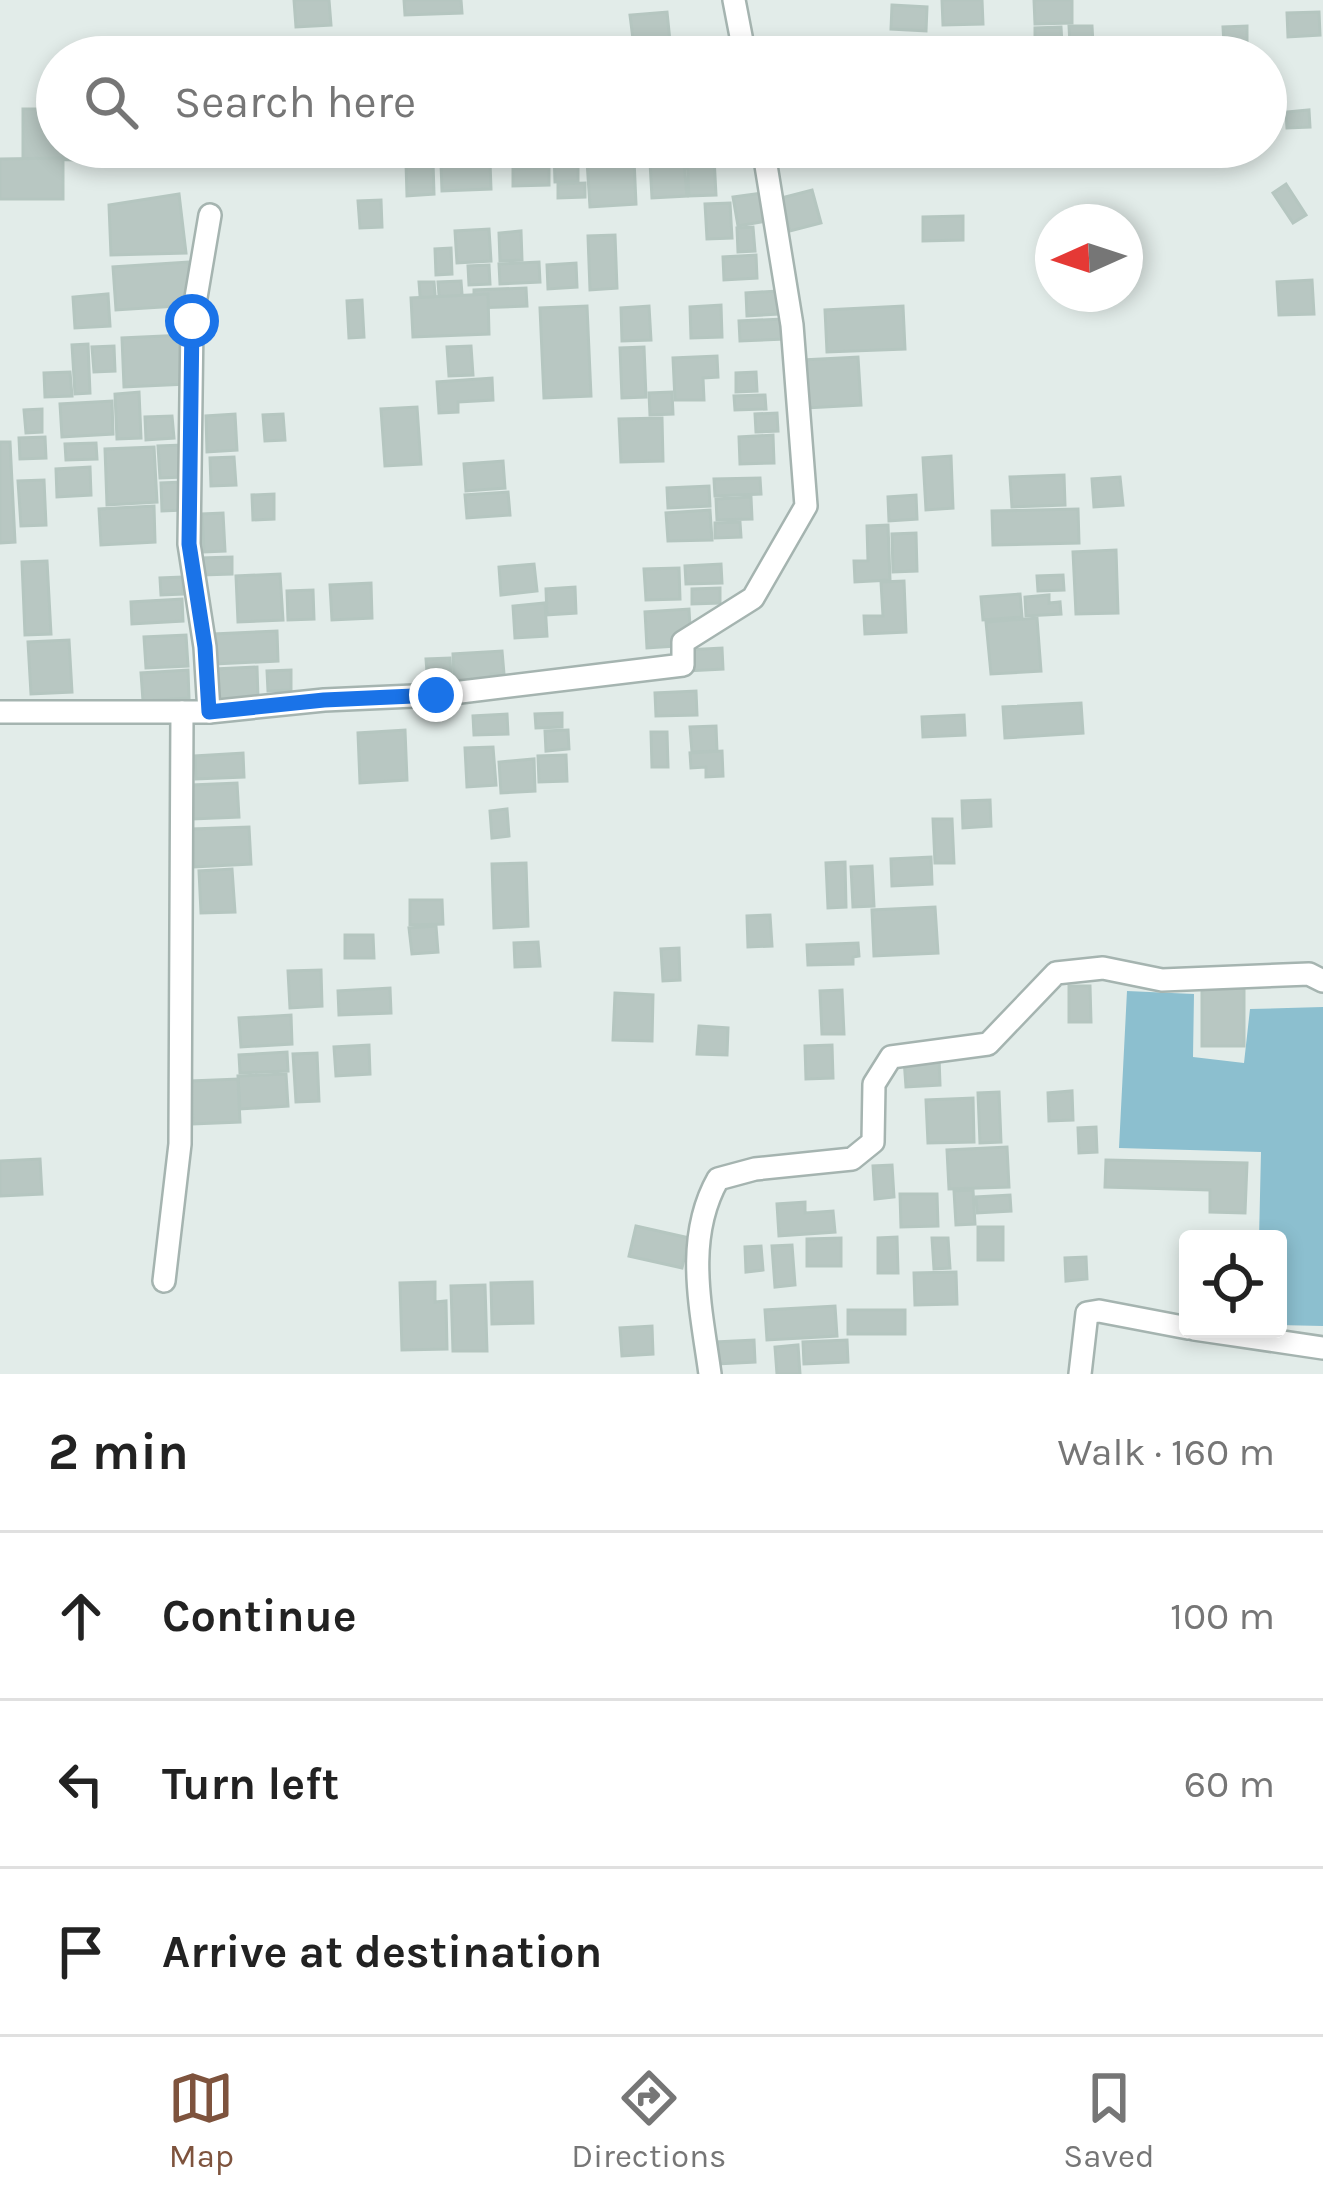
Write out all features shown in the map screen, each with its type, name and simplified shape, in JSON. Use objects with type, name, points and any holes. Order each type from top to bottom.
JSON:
[{"type":"street","points":[[734,0],[741,36]]},
{"type":"street","points":[[0,712],[209,712],[436,695],[683,665],[683,642],[753,598],[806,506],[792,326],[766,168]]},
{"type":"street","points":[[209,712],[205,647],[189,544],[192,321],[210,215]]},
{"type":"street","points":[[164,1281],[180,1144],[182,712]]},
{"type":"street","points":[[710,1374],[698,1245],[702,1208],[710,1193],[718,1179],[755,1169],[852,1159],[873,1142],[874,1084],[891,1057],[988,1044],[1056,973],[1102,968],[1162,980],[1309,974],[1323,981]]},
{"type":"street","points":[[1080,1374],[1087,1313],[1099,1311],[1179,1327]]},
{"type":"street","points":[[1254,1338],[1323,1348]]},
{"type":"water","points":[[1127,991],[1194,994],[1193,1057],[1244,1063],[1250,1009],[1323,1007],[1323,1326],[1287,1325],[1287,1230],[1259,1230],[1261,1152],[1119,1148]]},
{"type":"building","points":[[294,0],[329,0],[331,25],[296,27]]},
{"type":"building","points":[[404,0],[461,0],[462,13],[405,15]]},
{"type":"building","points":[[942,0],[982,0],[983,24],[943,25]]},
{"type":"building","points":[[1034,0],[1072,0],[1072,23],[1035,24]]},
{"type":"building","points":[[892,5],[927,7],[926,31],[891,29]]},
{"type":"building","points":[[667,12],[669,36],[633,36],[630,15]]},
{"type":"building","points":[[1319,12],[1320,35],[1288,37],[1287,13]]},
{"type":"building","points":[[1069,26],[1092,26],[1093,36],[1070,36]]},
{"type":"building","points":[[1247,26],[1247,36],[1224,36],[1223,27]]},
{"type":"building","points":[[1061,27],[1062,36],[1035,36],[1035,28]]},
{"type":"building","points":[[23,109],[36,109],[36,159],[23,159]]},
{"type":"building","points":[[1309,110],[1310,127],[1287,128],[1287,112]]},
{"type":"building","points":[[36,158],[36,168],[63,168],[63,199],[0,199],[0,159]]},
{"type":"building","points":[[406,168],[433,168],[434,194],[407,196]]},
{"type":"building","points":[[441,168],[490,168],[491,189],[442,191]]},
{"type":"building","points":[[549,168],[549,185],[513,186],[513,169]]},
{"type":"building","points":[[555,168],[578,168],[578,181],[555,182]]},
{"type":"building","points":[[587,168],[634,168],[636,204],[590,207]]},
{"type":"building","points":[[650,168],[685,168],[687,196],[652,198]]},
{"type":"building","points":[[687,168],[715,168],[716,195],[689,196]]},
{"type":"building","points":[[585,183],[585,197],[558,198],[558,184]]},
{"type":"building","points":[[1286,184],[1306,215],[1293,223],[1273,193]]},
{"type":"building","points":[[812,190],[821,223],[790,231],[781,198]]},
{"type":"building","points":[[763,193],[767,221],[738,226],[733,197]]},
{"type":"building","points":[[179,194],[186,253],[111,255],[109,205]]},
{"type":"building","points":[[381,200],[382,227],[360,228],[358,201]]},
{"type":"building","points":[[730,203],[732,238],[707,239],[705,204]]},
{"type":"building","points":[[963,216],[963,240],[923,241],[923,217]]},
{"type":"building","points":[[753,227],[755,251],[738,252],[737,228]]},
{"type":"building","points":[[489,229],[491,261],[457,263],[455,231]]},
{"type":"building","points":[[521,231],[522,260],[500,261],[499,233]]},
{"type":"building","points":[[615,235],[617,288],[590,290],[588,236]]},
{"type":"building","points":[[451,248],[452,274],[436,275],[435,249]]},
{"type":"building","points":[[756,255],[757,278],[724,280],[723,257]]},
{"type":"building","points":[[188,262],[192,305],[116,310],[113,267]]},
{"type":"building","points":[[539,262],[540,282],[500,284],[499,264]]},
{"type":"building","points":[[576,263],[577,287],[548,289],[547,265]]},
{"type":"building","points":[[489,265],[490,284],[469,285],[468,266]]},
{"type":"building","points":[[1312,280],[1314,314],[1279,315],[1277,282]]},
{"type":"building","points":[[461,281],[463,307],[440,308],[438,282]]},
{"type":"building","points":[[419,282],[434,282],[436,307],[421,308]]},
{"type":"building","points":[[526,288],[527,306],[474,308],[474,290]]},
{"type":"building","points":[[777,291],[778,314],[747,316],[746,293]]},
{"type":"building","points":[[108,294],[110,326],[75,328],[73,297]]},
{"type":"building","points":[[488,294],[489,334],[413,337],[411,298]]},
{"type":"building","points":[[362,300],[364,337],[349,338],[347,301]]},
{"type":"building","points":[[721,305],[722,337],[691,338],[690,307]]},
{"type":"building","points":[[587,306],[591,396],[544,398],[540,308]]},
{"type":"building","points":[[649,306],[651,340],[622,341],[621,308]]},
{"type":"building","points":[[903,306],[905,349],[827,352],[825,310]]},
{"type":"building","points":[[783,319],[784,339],[740,341],[739,321]]},
{"type":"building","points":[[184,335],[187,384],[124,387],[122,338]]},
{"type":"building","points":[[88,344],[90,393],[75,394],[72,345]]},
{"type":"building","points":[[114,346],[115,371],[94,372],[92,347]]},
{"type":"building","points":[[471,346],[473,375],[449,376],[447,347]]},
{"type":"building","points":[[644,347],[646,397],[622,398],[620,348]]},
{"type":"building","points":[[717,356],[718,377],[703,378],[704,400],[675,400],[673,358]]},
{"type":"building","points":[[858,357],[861,405],[806,408],[803,360]]},
{"type":"building","points":[[70,372],[72,396],[45,397],[44,373]]},
{"type":"building","points":[[756,372],[757,391],[736,392],[736,373]]},
{"type":"building","points":[[492,378],[493,400],[458,402],[458,412],[439,413],[437,382]]},
{"type":"building","points":[[139,392],[141,438],[117,439],[115,394]]},
{"type":"building","points":[[672,392],[673,414],[650,415],[649,393]]},
{"type":"building","points":[[765,395],[766,409],[735,410],[734,396]]},
{"type":"building","points":[[112,401],[113,434],[62,437],[60,404]]},
{"type":"building","points":[[417,407],[421,464],[385,466],[381,409]]},
{"type":"building","points":[[42,409],[42,432],[26,433],[24,410]]},
{"type":"building","points":[[777,413],[778,431],[756,432],[755,414]]},
{"type":"building","points":[[235,414],[237,450],[207,452],[206,416]]},
{"type":"building","points":[[283,414],[285,440],[265,441],[263,415]]},
{"type":"building","points":[[172,416],[174,438],[146,440],[145,417]]},
{"type":"building","points":[[662,418],[663,461],[621,462],[619,419]]},
{"type":"building","points":[[773,435],[774,463],[740,464],[739,437]]},
{"type":"building","points":[[45,437],[46,458],[20,459],[19,438]]},
{"type":"building","points":[[0,442],[10,442],[15,542],[0,543]]},
{"type":"building","points":[[96,443],[97,459],[66,460],[65,444]]},
{"type":"building","points":[[183,445],[184,477],[160,478],[158,446]]},
{"type":"building","points":[[154,447],[157,502],[107,505],[105,449]]},
{"type":"building","points":[[951,456],[953,508],[926,510],[923,458]]},
{"type":"building","points":[[234,457],[236,485],[211,486],[210,458]]},
{"type":"building","points":[[503,461],[505,488],[466,491],[464,464]]},
{"type":"building","points":[[90,467],[91,495],[57,497],[56,469]]},
{"type":"building","points":[[1064,475],[1065,505],[1012,507],[1010,477]]},
{"type":"building","points":[[1120,477],[1123,505],[1094,507],[1092,479]]},
{"type":"building","points":[[760,478],[761,494],[715,496],[714,479]]},
{"type":"building","points":[[44,480],[46,525],[21,526],[18,481]]},
{"type":"building","points":[[183,482],[184,510],[162,511],[161,483]]},
{"type":"building","points":[[709,486],[710,506],[668,508],[667,488]]},
{"type":"building","points":[[508,492],[510,515],[467,518],[465,495]]},
{"type":"building","points":[[274,494],[274,519],[253,520],[252,495]]},
{"type":"building","points":[[916,495],[917,519],[889,521],[888,497]]},
{"type":"building","points":[[751,497],[752,519],[717,520],[716,499]]},
{"type":"building","points":[[154,506],[155,542],[101,545],[99,509]]},
{"type":"building","points":[[1078,509],[1079,543],[993,545],[992,511]]},
{"type":"building","points":[[710,510],[712,540],[668,541],[666,513]]},
{"type":"building","points":[[223,513],[225,551],[204,552],[202,514]]},
{"type":"building","points":[[740,522],[741,537],[715,538],[715,523]]},
{"type":"building","points":[[888,525],[890,580],[855,582],[854,561],[868,561],[867,526]]},
{"type":"building","points":[[916,533],[917,571],[893,572],[892,534]]},
{"type":"building","points":[[1116,550],[1118,613],[1076,614],[1073,552]]},
{"type":"building","points":[[232,557],[232,574],[202,575],[201,558]]},
{"type":"building","points":[[47,561],[51,634],[25,635],[22,562]]},
{"type":"building","points":[[534,564],[537,591],[501,595],[499,567]]},
{"type":"building","points":[[721,564],[722,583],[686,584],[685,566]]},
{"type":"building","points":[[679,568],[680,599],[646,600],[644,569]]},
{"type":"building","points":[[280,574],[283,620],[238,622],[236,576]]},
{"type":"building","points":[[1063,575],[1064,590],[1038,591],[1037,576]]},
{"type":"building","points":[[182,577],[183,594],[161,595],[160,578]]},
{"type":"building","points":[[904,581],[906,632],[865,634],[864,616],[883,616],[881,582]]},
{"type":"building","points":[[371,583],[372,618],[332,620],[330,585]]},
{"type":"building","points":[[575,587],[576,613],[547,615],[546,589]]},
{"type":"building","points":[[720,588],[720,603],[692,604],[692,589]]},
{"type":"building","points":[[313,590],[314,619],[288,620],[287,591]]},
{"type":"building","points":[[1020,594],[1022,617],[983,620],[981,597]]},
{"type":"building","points":[[1049,595],[1049,603],[1060,602],[1061,614],[1026,616],[1025,597]]},
{"type":"building","points":[[182,599],[183,621],[132,624],[131,602]]},
{"type":"building","points":[[545,603],[547,636],[515,638],[513,606]]},
{"type":"building","points":[[689,609],[691,645],[647,648],[645,612]]},
{"type":"building","points":[[1037,618],[1041,671],[991,674],[986,622]]},
{"type":"building","points":[[277,631],[278,661],[215,664],[214,634]]},
{"type":"building","points":[[186,635],[188,666],[146,668],[144,637]]},
{"type":"building","points":[[69,640],[72,692],[31,694],[28,642]]},
{"type":"building","points":[[722,648],[723,669],[687,671],[686,650]]},
{"type":"building","points":[[502,651],[504,674],[491,674],[491,682],[454,680],[453,654]]},
{"type":"building","points":[[450,658],[451,675],[441,676],[442,685],[428,685],[426,659]]},
{"type":"building","points":[[257,667],[258,698],[217,700],[215,669]]},
{"type":"building","points":[[188,670],[189,698],[143,701],[141,673]]},
{"type":"building","points":[[291,670],[291,690],[268,691],[267,671]]},
{"type":"building","points":[[696,691],[697,715],[656,716],[655,693]]},
{"type":"building","points":[[1081,703],[1083,733],[1005,738],[1003,707]]},
{"type":"building","points":[[562,713],[562,727],[536,728],[535,714]]},
{"type":"building","points":[[507,714],[508,734],[474,735],[473,716]]},
{"type":"building","points":[[964,715],[965,735],[923,737],[922,717]]},
{"type":"building","points":[[716,726],[717,751],[692,752],[690,727]]},
{"type":"building","points":[[405,730],[407,780],[360,783],[358,733]]},
{"type":"building","points":[[568,730],[569,749],[546,751],[545,731]]},
{"type":"building","points":[[651,732],[667,732],[668,767],[652,767]]},
{"type":"building","points":[[493,747],[496,785],[467,787],[465,748]]},
{"type":"building","points":[[722,751],[723,776],[706,777],[706,767],[691,768],[690,753]]},
{"type":"building","points":[[243,753],[244,777],[196,779],[195,756]]},
{"type":"building","points":[[566,755],[567,781],[539,782],[538,756]]},
{"type":"building","points":[[534,759],[535,791],[501,793],[499,762]]},
{"type":"building","points":[[237,783],[239,817],[193,819],[192,785]]},
{"type":"building","points":[[990,800],[991,826],[963,828],[962,801]]},
{"type":"building","points":[[507,809],[509,836],[492,838],[490,811]]},
{"type":"building","points":[[933,819],[952,819],[954,863],[935,863]]},
{"type":"building","points":[[249,827],[251,864],[194,867],[192,829]]},
{"type":"building","points":[[931,857],[932,884],[892,886],[891,859]]},
{"type":"building","points":[[845,862],[846,907],[828,908],[826,863]]},
{"type":"building","points":[[526,863],[528,926],[494,928],[492,864]]},
{"type":"building","points":[[872,866],[874,906],[853,907],[851,867]]},
{"type":"building","points":[[232,869],[235,912],[201,913],[199,871]]},
{"type":"building","points":[[410,900],[442,900],[443,924],[410,925]]},
{"type":"building","points":[[935,907],[938,953],[874,956],[872,910]]},
{"type":"building","points":[[770,915],[772,946],[748,947],[747,916]]},
{"type":"building","points":[[436,926],[438,952],[412,954],[409,928]]},
{"type":"building","points":[[345,935],[373,935],[374,958],[345,958]]},
{"type":"building","points":[[538,942],[540,966],[515,967],[514,943]]},
{"type":"building","points":[[858,943],[859,956],[853,957],[853,964],[808,965],[807,945]]},
{"type":"building","points":[[679,948],[680,980],[663,981],[661,949]]},
{"type":"building","points":[[321,970],[322,1006],[290,1008],[288,971]]},
{"type":"building","points":[[1202,982],[1244,983],[1244,1046],[1202,1046]]},
{"type":"building","points":[[1069,986],[1090,986],[1091,1022],[1069,1022]]},
{"type":"building","points":[[390,988],[391,1013],[339,1015],[338,991]]},
{"type":"building","points":[[842,990],[844,1034],[822,1034],[820,991]]},
{"type":"building","points":[[615,993],[653,995],[652,1041],[613,1040]]},
{"type":"building","points":[[291,1015],[292,1044],[241,1047],[239,1018]]},
{"type":"building","points":[[699,1026],[728,1028],[727,1055],[697,1054]]},
{"type":"building","points":[[369,1045],[370,1074],[336,1076],[334,1047]]},
{"type":"building","points":[[832,1045],[833,1078],[806,1079],[805,1046]]},
{"type":"building","points":[[287,1052],[288,1071],[240,1073],[239,1055]]},
{"type":"building","points":[[317,1053],[319,1101],[296,1102],[293,1054]]},
{"type":"building","points":[[939,1057],[940,1085],[906,1087],[904,1059]]},
{"type":"building","points":[[286,1074],[288,1106],[240,1109],[238,1076]]},
{"type":"building","points":[[238,1079],[240,1122],[193,1124],[191,1081]]},
{"type":"building","points":[[1072,1091],[1073,1120],[1049,1121],[1048,1093]]},
{"type":"building","points":[[999,1092],[1001,1142],[980,1143],[978,1093]]},
{"type":"building","points":[[973,1098],[974,1142],[928,1143],[926,1100]]},
{"type":"building","points":[[1096,1127],[1097,1152],[1079,1153],[1078,1128]]},
{"type":"building","points":[[1007,1147],[1009,1187],[949,1189],[947,1150]]},
{"type":"building","points":[[40,1159],[42,1194],[0,1196],[0,1161]]},
{"type":"building","points":[[1106,1160],[1247,1163],[1245,1213],[1210,1212],[1210,1190],[1105,1187]]},
{"type":"building","points":[[892,1165],[894,1197],[875,1199],[873,1166]]},
{"type":"building","points":[[973,1190],[975,1224],[956,1225],[954,1191]]},
{"type":"building","points":[[900,1194],[937,1194],[938,1226],[901,1227]]},
{"type":"building","points":[[1010,1195],[1011,1211],[977,1213],[976,1197]]},
{"type":"building","points":[[805,1202],[805,1213],[833,1211],[835,1232],[779,1236],[777,1204]]},
{"type":"building","points":[[636,1226],[689,1238],[682,1268],[629,1256]]},
{"type":"building","points":[[978,1227],[1003,1227],[1003,1260],[978,1260]]},
{"type":"building","points":[[897,1237],[898,1273],[878,1273],[878,1238]]},
{"type":"building","points":[[841,1238],[841,1266],[807,1266],[807,1239]]},
{"type":"building","points":[[932,1238],[948,1238],[950,1268],[934,1269]]},
{"type":"building","points":[[792,1245],[795,1285],[775,1287],[772,1246]]},
{"type":"building","points":[[761,1246],[763,1270],[746,1272],[745,1247]]},
{"type":"building","points":[[1086,1257],[1087,1279],[1066,1281],[1065,1258]]},
{"type":"building","points":[[956,1272],[957,1304],[915,1305],[914,1273]]},
{"type":"building","points":[[435,1282],[435,1302],[446,1301],[447,1349],[402,1350],[400,1283]]},
{"type":"building","points":[[532,1282],[533,1323],[492,1324],[491,1283]]},
{"type":"building","points":[[485,1285],[487,1351],[453,1351],[451,1286]]},
{"type":"building","points":[[835,1306],[837,1336],[767,1340],[765,1310]]},
{"type":"building","points":[[848,1310],[905,1310],[905,1334],[848,1334]]},
{"type":"building","points":[[652,1326],[653,1354],[622,1356],[620,1328]]},
{"type":"building","points":[[754,1340],[755,1362],[717,1364],[716,1342]]},
{"type":"building","points":[[847,1340],[848,1362],[804,1364],[803,1342]]},
{"type":"building","points":[[798,1345],[800,1374],[777,1374],[775,1347]]},
{"type":"route","points":[[192,321],[189,544],[205,647],[209,712],[436,695]]}]
